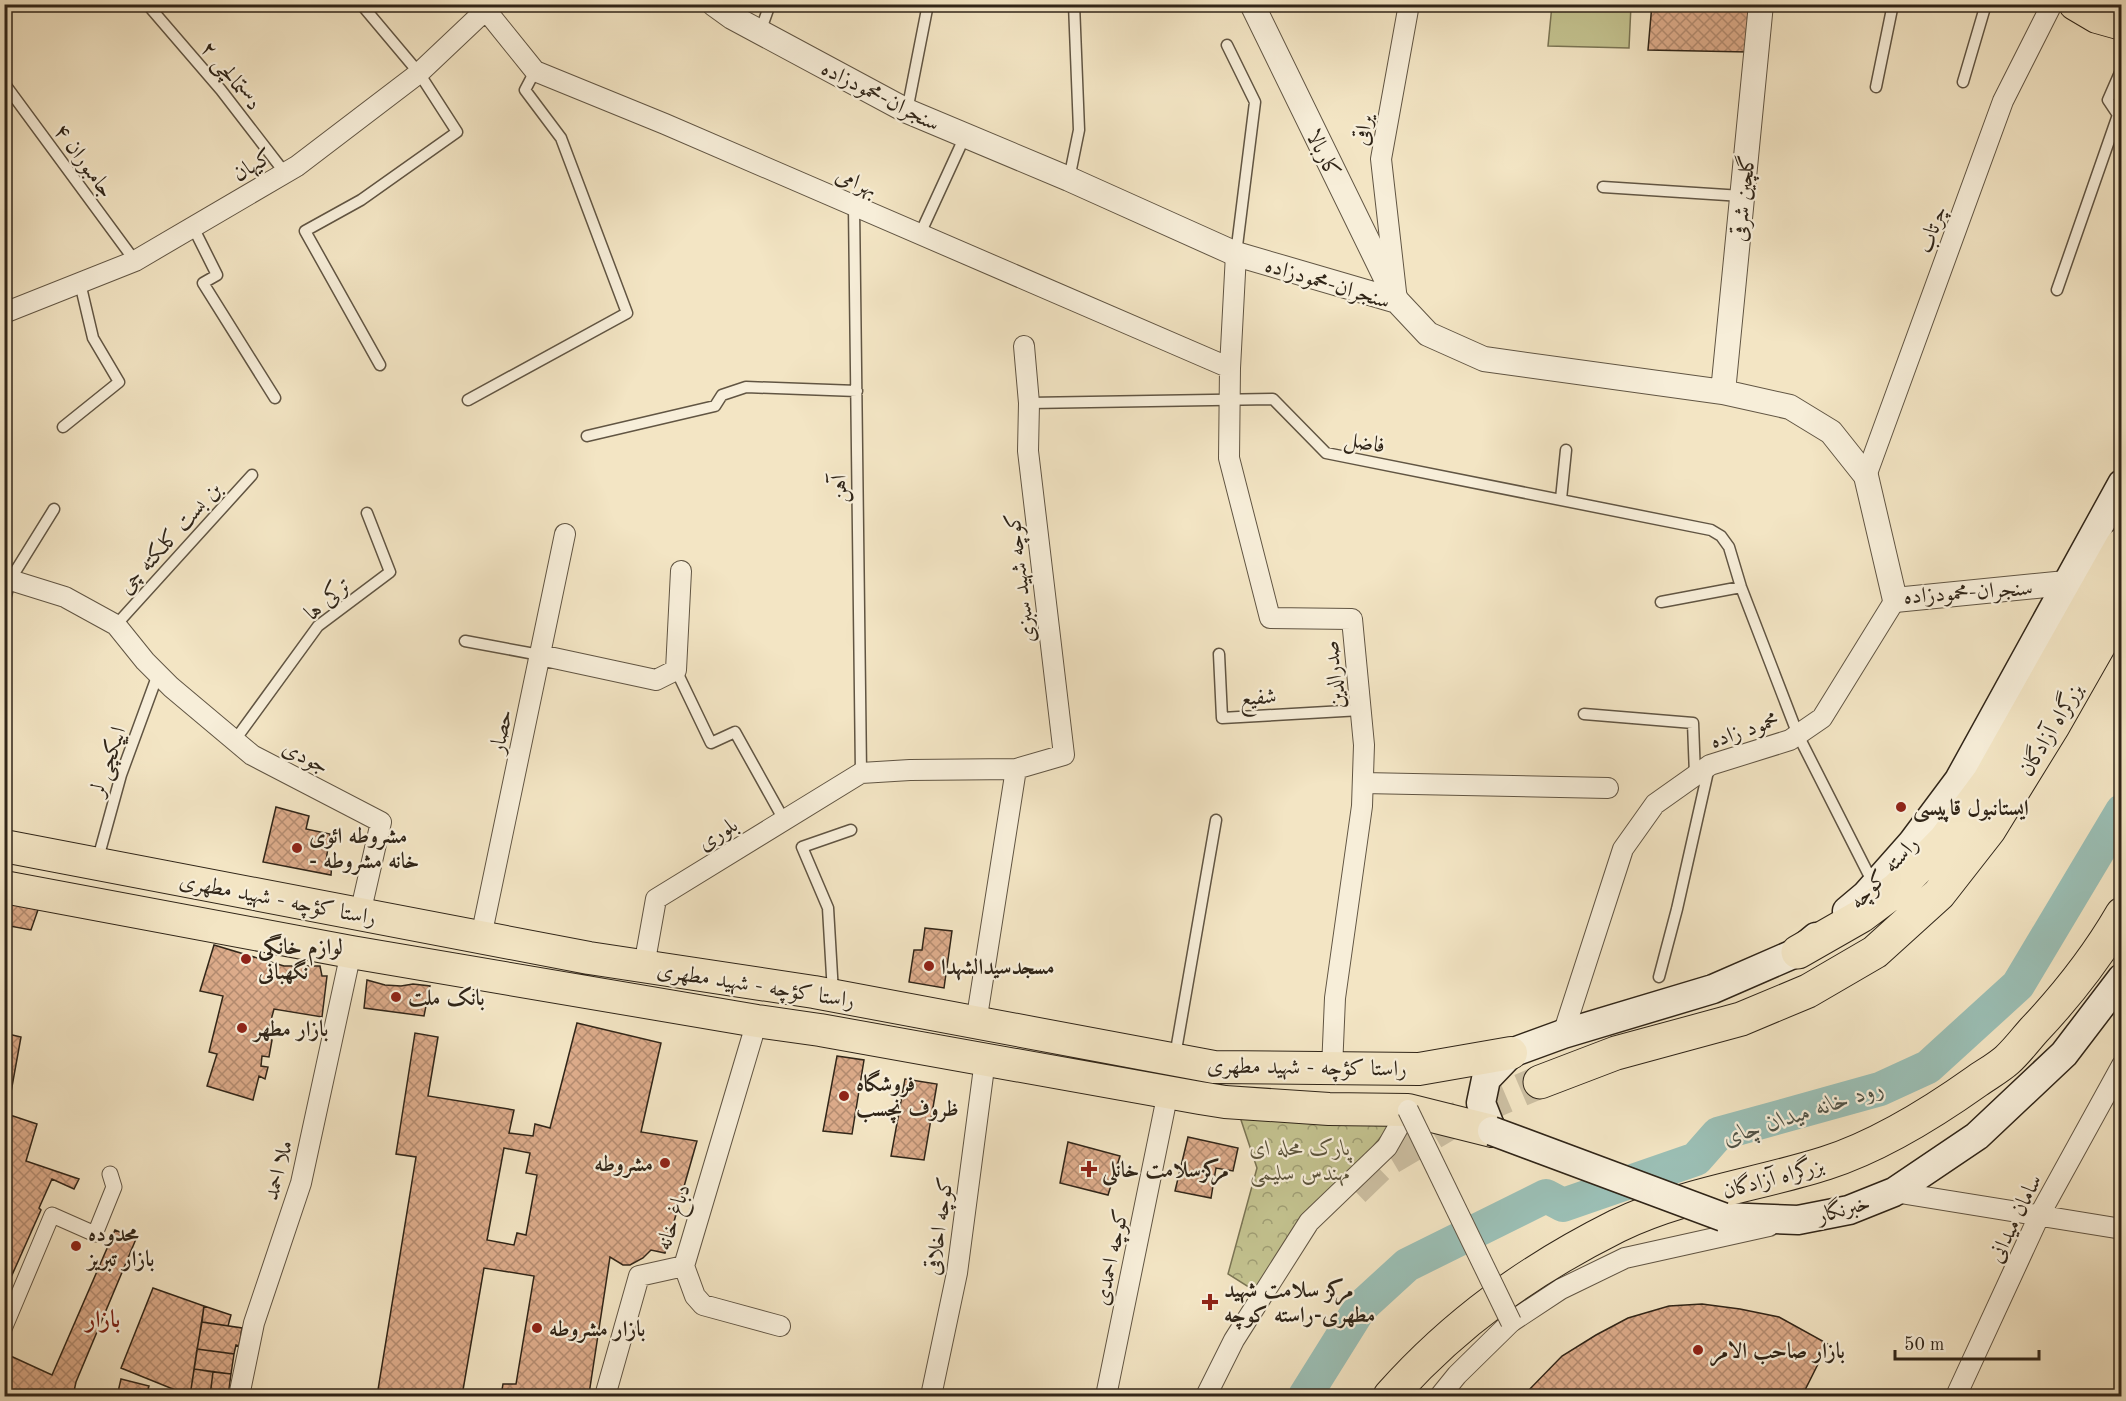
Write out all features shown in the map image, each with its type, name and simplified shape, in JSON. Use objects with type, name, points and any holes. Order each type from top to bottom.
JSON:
[{"type":"highway","points":[[1798,952],[1862,916],[1897,889],[1945,840],[1989,781],[2121,546]]},
{"type":"highway","name":"بزرگراه آزادگان","points":[[1540,1082],[1616,1053],[1741,1019],[1808,991],[1875,952],[1939,894],[1989,830],[2053,726],[2121,605]]},
{"type":"highway","name":"بزرگراه آزادگان","points":[[1390,1396],[1421,1361],[1477,1312],[1539,1270],[1619,1226],[1689,1200],[1827,1163],[1889,1136],[1949,1101],[2007,1060],[2042,1022],[2100,950],[2121,914]]},
{"type":"main road","points":[[2075,4],[2097,17],[2121,24]]},
{"type":"main road","name":"راسته کوچه","points":[[1511,1053],[1563,1034],[1713,989],[1798,952],[1866,896],[1912,843],[1959,780],[2121,484]]},
{"type":"main road","name":"راستا کؤچه - شهید مطهری","points":[[4,846],[590,958],[834,996],[1204,1065],[1332,1070],[1419,1069],[1511,1053]]},
{"type":"main road","name":"راستا کؤچه - شهید مطهری","points":[[4,887],[351,952],[757,1021],[820,1029],[1200,1098],[1329,1109],[1408,1110],[1492,1131]]},
{"type":"main road","points":[[351,952],[360,914]]},
{"type":"main road","name":"خبرنگار","points":[[1492,1131],[1723,1217],[1798,1220],[1849,1210],[1894,1192],[1977,1136],[2064,1054],[2121,978]]},
{"type":"main road","points":[[1492,1131],[1481,1103],[1486,1079],[1511,1053]]},
{"type":"main road","points":[[1200,1098],[1204,1065]]},
{"type":"main road","points":[[1407,1069],[1423,1077],[1428,1090],[1425,1100],[1408,1110]]},
{"type":"main road","points":[[1329,1109],[1332,1070]]},
{"type":"street","name":"سنجران-محمودزاده","points":[[714,4],[760,32],[907,111],[1070,179],[1236,254],[1397,301],[1428,334],[1484,359],[1723,392],[1790,407],[1832,432],[1866,476],[1895,600],[2066,583]]},
{"type":"street","name":"کاربالا","points":[[1252,4],[1397,301]]},
{"type":"street","name":"یراقی","points":[[1397,301],[1381,159],[1409,4]]},
{"type":"street","name":"گلچین شرقی","points":[[1723,392],[1761,4]]},
{"type":"street","name":"چرتاب","points":[[1866,476],[2003,101],[2052,4]]},
{"type":"street","name":"کیهان","points":[[4,313],[135,261],[297,166],[419,73],[487,7]]},
{"type":"street","name":"بهرامی","points":[[487,7],[535,71],[1230,368]]},
{"type":"street","name":"صدرالدین","points":[[1236,254],[1230,368],[1229,458],[1270,618],[1352,619],[1365,745],[1361,817],[1335,998],[1332,1070]]},
{"type":"street","name":"کوچه شهید سبزی","points":[[861,772],[1016,768],[1064,755],[1028,451],[1029,403],[1024,346]]},
{"type":"street","name":"حصار","points":[[481,937],[565,534]]},
{"type":"street","points":[[540,656],[656,680],[676,670],[681,571]]},
{"type":"street","points":[[7,579],[65,597],[116,625]]},
{"type":"street","name":"محمود زاده","points":[[1563,1034],[1623,849],[1655,804],[1702,770],[1790,740],[1822,718],[1895,600]]},
{"type":"street","name":"جودی","points":[[116,625],[152,668],[252,755],[381,822],[360,914]]},
{"type":"street","points":[[976,1023],[1016,768]]},
{"type":"street","name":"بلوری","points":[[644,966],[656,899],[861,772]]},
{"type":"street","points":[[1363,783],[1608,788]]},
{"type":"street","name":"ملا احمد","points":[[239,1396],[254,1323],[301,1183],[351,952]]},
{"type":"street","name":"دباغ خانه","points":[[605,1396],[639,1276],[684,1266],[757,1021]]},
{"type":"street","name":"کوچه اخلاقی","points":[[931,1396],[957,1273],[985,1060]]},
{"type":"street","name":"سامان میدانی","points":[[1956,1396],[2040,1214],[2121,1065]]},
{"type":"street","name":"کوچه احمدی","points":[[1106,1396],[1168,1092]]},
{"type":"street","points":[[1408,1110],[1511,1322]]},
{"type":"street","points":[[1206,1396],[1234,1340],[1309,1222],[1387,1147],[1408,1110]]},
{"type":"street","points":[[4,1329],[52,1215],[95,1234],[114,1187],[110,1174]]},
{"type":"street","points":[[1894,1192],[2121,1228]]},
{"type":"street","points":[[1440,1396],[1457,1375],[1511,1322],[1561,1289],[1625,1258],[1798,1220]]},
{"type":"street","points":[[684,1266],[695,1296],[703,1305],[780,1326]]},
{"type":"lane","name":"دستمالچی ۲","points":[[147,4],[221,90],[285,173]]},
{"type":"lane","points":[[361,4],[419,73],[457,132],[361,200],[305,231],[380,364]]},
{"type":"lane","points":[[760,32],[770,4]]},
{"type":"lane","points":[[907,111],[928,4]]},
{"type":"lane","points":[[1070,179],[1079,130],[1074,4]]},
{"type":"lane","points":[[1876,87],[1893,4]]},
{"type":"lane","points":[[1963,82],[1986,4]]},
{"type":"lane","points":[[1227,45],[1255,102],[1236,254]]},
{"type":"lane","points":[[2057,290],[2118,115],[2108,100],[2121,68]]},
{"type":"lane","points":[[468,400],[627,313],[561,138],[525,90],[535,71]]},
{"type":"lane","name":"جامبوران ۴","points":[[4,83],[135,261]]},
{"type":"lane","points":[[920,234],[965,136]]},
{"type":"lane","points":[[1603,187],[1742,196]]},
{"type":"lane","name":"آهن","points":[[854,206],[861,772]]},
{"type":"lane","points":[[193,227],[217,275],[203,284],[275,398]]},
{"type":"lane","points":[[63,427],[119,382],[93,338],[80,283]]},
{"type":"lane","points":[[587,436],[715,406],[722,395],[746,387],[856,391]]},
{"type":"lane","name":"فاضل","points":[[1029,403],[1273,399],[1326,453],[1711,530],[1721,536],[1729,547],[1741,587]]},
{"type":"lane","points":[[1561,500],[1566,450]]},
{"type":"lane","name":"بن بست کلکته چی","points":[[116,625],[252,475]]},
{"type":"lane","points":[[4,603],[7,579],[54,509]]},
{"type":"lane","name":"ترکی ها","points":[[235,740],[318,626],[390,572],[367,513]]},
{"type":"lane","points":[[1661,602],[1741,587],[1798,735],[1874,886]]},
{"type":"lane","points":[[465,641],[540,656]]},
{"type":"lane","name":"شفیع","points":[[1219,654],[1222,718],[1361,710]]},
{"type":"lane","name":"ایپکچی لر","points":[[97,863],[152,668]]},
{"type":"lane","points":[[676,670],[711,743],[735,732],[784,820]]},
{"type":"lane","points":[[1584,714],[1693,723],[1702,770],[1677,909],[1659,977]]},
{"type":"lane","points":[[1174,1060],[1216,820]]},
{"type":"lane","points":[[834,996],[828,908],[802,847],[850,830]]},
{"type":"green space","points":[[1552,5],[1631,5],[1629,48],[1548,46]]},
{"type":"green space","name":"پارک محله ای مهندس سلیمی","points":[[1239,1114],[1392,1117],[1389,1127],[1255,1291],[1228,1274],[1257,1168]]},
{"type":"building","points":[[1652,4],[1751,4],[1748,52],[1648,50]]},
{"type":"building","name":"مشروطه ائوی - خانه مشروطه","points":[[276,807],[309,816],[306,829],[330,834],[326,861],[332,862],[331,875],[263,862]]},
{"type":"building","points":[[4,903],[39,907],[31,930],[4,925]]},
{"type":"building","name":"مسجدسیدالشهدا","points":[[925,928],[952,931],[944,988],[909,982],[914,950],[922,950]]},
{"type":"building","name":"بازار مطهر","points":[[214,945],[284,966],[320,966],[322,976],[327,976],[322,1017],[274,1009],[266,1039],[272,1040],[269,1057],[262,1056],[261,1066],[268,1067],[265,1079],[259,1076],[253,1100],[207,1086],[217,1054],[209,1052],[223,996],[200,991]]},
{"type":"building","name":"بانک ملت","points":[[367,980],[385,985],[430,986],[424,1016],[364,1008]]},
{"type":"building","points":[[577,1023],[661,1043],[641,1132],[697,1141],[665,1253],[651,1250],[643,1258],[630,1265],[623,1265],[610,1257],[589,1394],[564,1391],[563,1396],[501,1396],[503,1384],[516,1384],[534,1276],[484,1268],[462,1396],[377,1396],[416,1157],[396,1154],[415,1033],[438,1037],[428,1096],[514,1110],[509,1133],[533,1136],[535,1124],[550,1128]],"holes":[[[504,1148],[530,1153],[526,1173],[537,1175],[526,1235],[517,1233],[514,1245],[487,1240]]]},
{"type":"building","points":[[4,1033],[21,1037],[7,1114],[37,1124],[26,1161],[79,1179],[74,1189],[52,1179],[39,1208],[41,1210],[4,1293]]},
{"type":"building","name":"فروشگاه ظروف نچسب","points":[[837,1056],[864,1060],[852,1134],[823,1131]]},
{"type":"building","points":[[905,1079],[937,1084],[924,1160],[891,1156]]},
{"type":"building","points":[[1188,1137],[1238,1148],[1233,1171],[1216,1168],[1211,1198],[1175,1191]]},
{"type":"building","name":"مرکزسلامت خانلی","points":[[1068,1142],[1120,1156],[1108,1195],[1060,1183]]},
{"type":"building","points":[[115,1230],[136,1239],[76,1382],[73,1396],[4,1396],[4,1353],[52,1375]]},
{"type":"building","points":[[153,1288],[204,1306],[190,1396],[121,1368]]},
{"type":"building","name":"بازار صاحب الامر","points":[[1702,1304],[1779,1317],[1828,1344],[1802,1396],[1523,1396],[1562,1356],[1628,1318],[1669,1306]]},
{"type":"building","points":[[204,1306],[231,1315],[228,1326],[202,1322]]},
{"type":"building","points":[[202,1322],[242,1328],[239,1346],[236,1345],[234,1354],[197,1349]]},
{"type":"building","points":[[197,1349],[234,1354],[231,1374],[194,1369]]},
{"type":"building","points":[[194,1369],[213,1372],[210,1396],[190,1396]]},
{"type":"building","points":[[213,1372],[231,1374],[228,1396],[210,1396]]},
{"type":"building","points":[[121,1379],[149,1386],[146,1396],[117,1396]]},
{"type":"waterway","name":"رود خانه میدان چای","points":[[1305,1396],[1360,1308],[1407,1265],[1546,1196],[1563,1205],[1696,1159],[1718,1134],[1880,1089],[1928,1067],[2018,985],[2122,811]]},
{"type":"tunnel","points":[[1354,1190],[1382,1163],[1467,1113],[1540,1082]]},
{"type":"place","name":"ایستانبول قاپیسی","points":[[1901,807]]},
{"type":"place","name":"مشروطه ائوی - خانه مشروطه","points":[[297,848]]},
{"type":"place","name":"لوازم خانگی نگهبانی","points":[[246,959]]},
{"type":"place","name":"مسجدسیدالشهدا","points":[[929,966]]},
{"type":"place","name":"بانک ملت","points":[[396,997]]},
{"type":"place","name":"بازار مطهر","points":[[242,1028]]},
{"type":"place","name":"فروشگاه ظروف نچسب","points":[[844,1096]]},
{"type":"place","name":"مشروطه","points":[[665,1163]]},
{"type":"place","name":"مرکزسلامت خانلی","points":[[1089,1169]]},
{"type":"place","name":"محدوده بازار تبریز","points":[[76,1246]]},
{"type":"place","name":"مرکز سلامت شهید مطهری-راسته کوچه","points":[[1210,1302]]},
{"type":"place","name":"بازار مشروطه","points":[[537,1328]]},
{"type":"place","name":"بازار صاحب الامر","points":[[1698,1350]]},
{"type":"district","name":"بازار","points":[[103,1319]]}]
